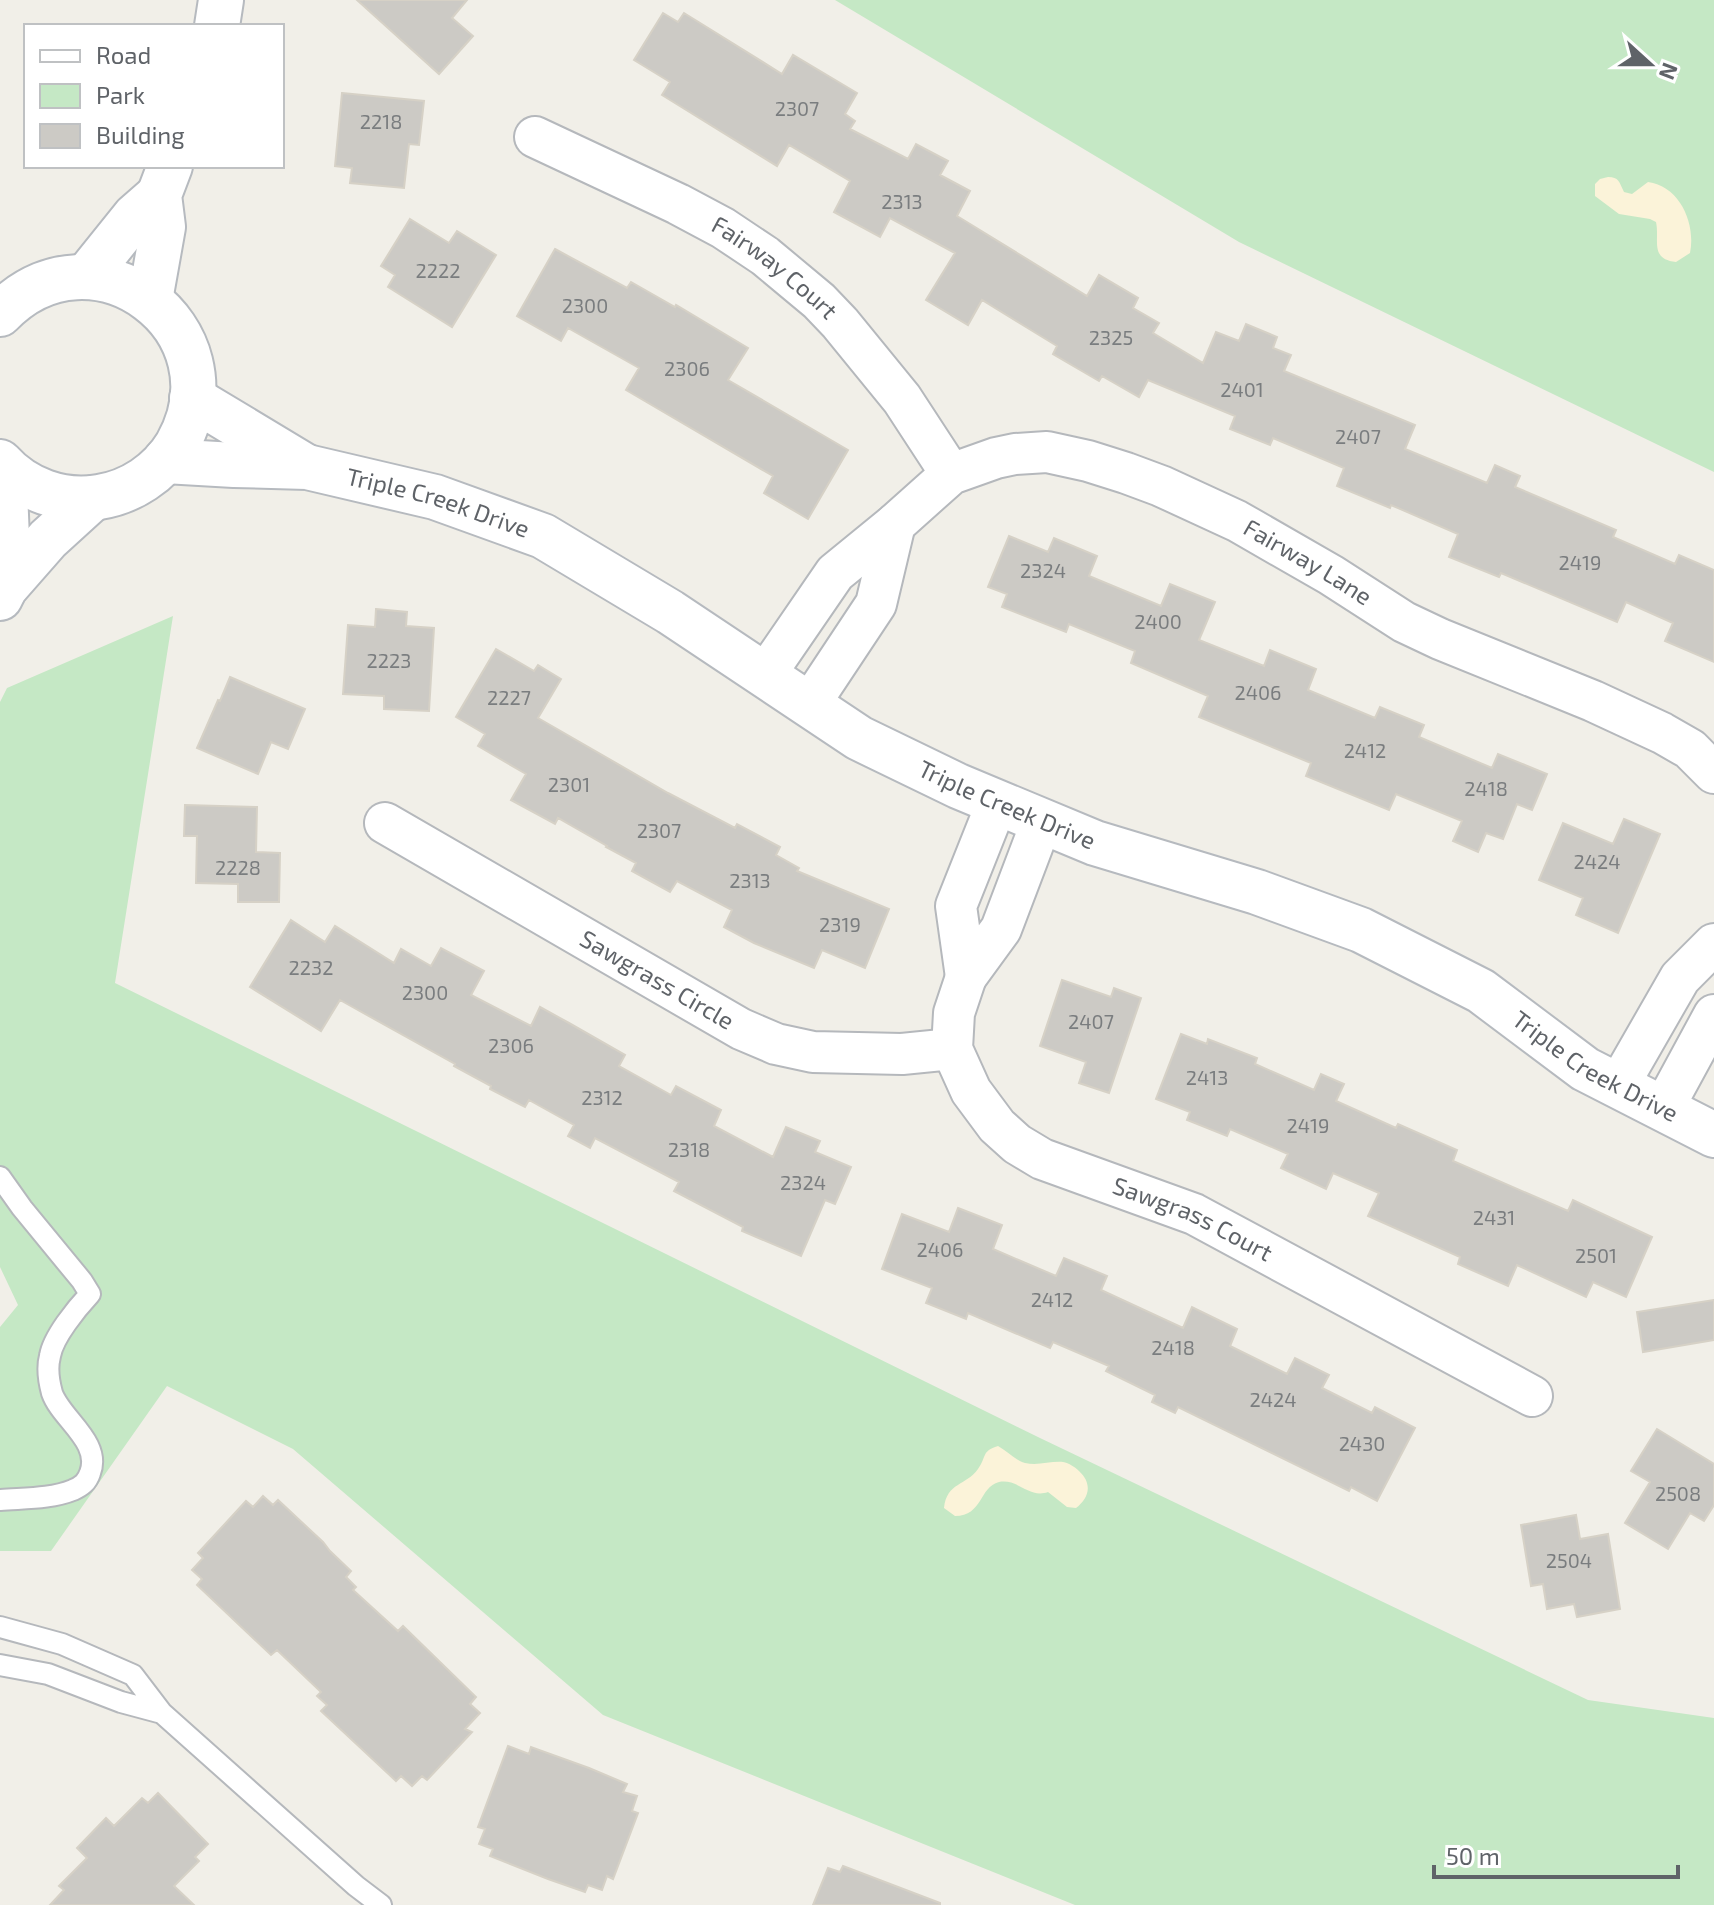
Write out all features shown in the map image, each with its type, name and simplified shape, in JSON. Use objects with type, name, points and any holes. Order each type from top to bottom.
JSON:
[{"type":"street","points":[[217,24],[221,0]]},
{"type":"street","name":"Fairway Court","points":[[535,137],[678,204],[723,228],[765,256],[819,301],[849,334],[902,399],[951,474]]},
{"type":"street","points":[[86,277],[164,180]]},
{"type":"street","points":[[150,300],[163,227],[164,180]]},
{"type":"street","points":[[0,314],[32,289],[58,279],[86,277],[113,281],[150,300],[170,320],[184,343],[192,370],[192,398],[187,425],[165,461],[132,487],[106,496],[65,498],[26,484],[2,464]]},
{"type":"street","name":"Triple Creek Drive","points":[[192,398],[307,467]]},
{"type":"street","name":"Fairway Lane","points":[[765,675],[835,573],[951,474],[996,458],[1047,452],[1088,461],[1161,486],[1237,521],[1331,575],[1404,622],[1662,733],[1690,749],[1714,773]]},
{"type":"street","name":"Triple Creek Drive","points":[[165,461],[307,467],[435,497],[543,536],[670,612],[859,738],[958,786],[1095,843],[1257,892],[1361,930],[1481,991],[1585,1069],[1714,1135]]},
{"type":"street","points":[[2,464],[7,539],[2,593]]},
{"type":"street","points":[[2,593],[48,539],[93,498]]},
{"type":"street","points":[[809,705],[876,604],[895,524]]},
{"type":"street","name":"Sawgrass Court","points":[[966,977],[956,906],[997,803]]},
{"type":"street","name":"Sawgrass Court","points":[[1042,821],[1001,929],[966,977],[954,1013],[952,1049],[971,1091],[997,1126],[1017,1144],[1042,1159],[1194,1214],[1532,1396]]},
{"type":"street","name":"Sawgrass Circle","points":[[385,823],[741,1029],[776,1044],[813,1052],[902,1054],[952,1049]]},
{"type":"street","points":[[1618,1086],[1680,978],[1714,944]]},
{"type":"street","points":[[1663,1109],[1714,1015]]},
{"type":"lane","points":[[0,1177],[90,1294],[56,1341],[50,1354],[49,1370],[53,1394],[83,1437],[93,1463],[83,1485],[71,1491],[0,1500]]},
{"type":"lane","points":[[0,1627],[62,1644],[133,1675],[162,1713],[381,1905]]},
{"type":"lane","points":[[72,1683],[84,1653]]},
{"type":"lane","points":[[0,1665],[48,1674],[121,1702],[162,1713]]},
{"type":"green space","points":[[835,0],[1714,0],[1714,472],[1239,242]]},
{"type":"green space","points":[[173,616],[115,983],[1040,1438],[1588,1700],[1714,1718],[1714,1905],[1075,1905],[603,1715],[293,1449],[167,1386],[51,1551],[0,1551],[0,1327],[18,1305],[0,1267],[0,702],[7,688]]},
{"type":"sand","points":[[1608,177],[1617,179],[1624,192],[1632,194],[1648,182],[1669,191],[1688,219],[1690,253],[1676,262],[1662,257],[1657,248],[1656,222],[1619,214],[1595,196],[1595,184]]},
{"type":"sand","points":[[998,1446],[1025,1463],[1063,1462],[1072,1465],[1088,1486],[1084,1500],[1076,1508],[1067,1507],[1048,1492],[1035,1493],[1012,1483],[999,1482],[988,1489],[976,1507],[964,1515],[955,1516],[944,1508],[949,1493],[973,1474],[987,1452]]},
{"type":"building","points":[[357,0],[467,0],[452,18],[473,36],[439,74]]},
{"type":"building","points":[[663,13],[678,22],[684,13],[782,74],[793,55],[857,93],[845,114],[855,121],[850,129],[908,159],[916,144],[948,161],[940,175],[970,191],[957,216],[1087,296],[1099,275],[1138,298],[1133,308],[1159,323],[1153,333],[1203,363],[1216,332],[1239,341],[1246,324],[1277,337],[1273,348],[1291,355],[1284,371],[1415,425],[1405,449],[1487,483],[1495,465],[1520,476],[1515,487],[1616,530],[1613,537],[1675,564],[1679,555],[1714,570],[1714,662],[1665,641],[1673,623],[1626,602],[1617,622],[1501,573],[1499,577],[1449,557],[1458,534],[1337,486],[1344,468],[1273,438],[1270,445],[1230,429],[1235,416],[1148,380],[1139,397],[1102,376],[1099,381],[1053,354],[1057,346],[982,300],[968,325],[926,300],[955,253],[890,218],[880,237],[834,212],[850,181],[789,145],[777,166],[662,95],[670,82],[634,60]]},
{"type":"building","points":[[342,93],[424,101],[419,145],[409,144],[404,188],[350,183],[352,168],[335,166]]},
{"type":"building","points":[[410,219],[449,243],[457,231],[496,255],[452,327],[388,287],[395,275],[381,266]]},
{"type":"building","points":[[555,249],[627,288],[631,282],[676,305],[748,348],[728,380],[848,450],[808,519],[764,493],[773,476],[626,390],[639,368],[568,328],[561,341],[517,316]]},
{"type":"building","points":[[1009,536],[1048,552],[1054,538],[1097,556],[1089,576],[1161,606],[1170,584],[1215,602],[1199,640],[1264,666],[1270,650],[1316,669],[1308,690],[1375,718],[1380,707],[1424,725],[1419,737],[1492,768],[1498,754],[1547,774],[1532,810],[1517,804],[1503,839],[1486,833],[1478,852],[1453,841],[1462,821],[1396,794],[1389,810],[1306,776],[1311,763],[1199,717],[1208,696],[1131,663],[1135,651],[1069,624],[1066,632],[1002,607],[1007,594],[988,587]]},
{"type":"building","points":[[376,609],[407,612],[406,626],[434,628],[429,711],[384,709],[384,696],[343,694],[348,625],[375,627]]},
{"type":"building","points":[[496,649],[534,671],[538,665],[561,679],[538,718],[668,793],[735,828],[737,824],[780,847],[776,855],[799,868],[797,871],[889,909],[865,968],[822,950],[814,968],[754,943],[724,927],[732,910],[677,881],[670,892],[632,871],[636,863],[607,846],[558,818],[555,824],[511,800],[526,774],[478,746],[485,734],[456,717]]},
{"type":"building","points":[[230,677],[305,709],[288,749],[271,742],[258,774],[197,748]]},
{"type":"building","points":[[185,805],[257,807],[256,852],[280,853],[279,902],[238,902],[238,884],[196,883],[197,836],[184,836]]},
{"type":"building","points":[[1624,819],[1660,834],[1618,933],[1576,915],[1583,898],[1539,880],[1563,823],[1613,844]]},
{"type":"building","points":[[291,920],[325,942],[335,926],[394,963],[401,949],[431,966],[441,948],[484,971],[471,995],[531,1026],[540,1007],[625,1055],[619,1066],[671,1095],[676,1086],[721,1110],[714,1126],[773,1157],[786,1127],[820,1141],[815,1152],[851,1167],[835,1204],[825,1200],[801,1256],[742,1231],[743,1227],[674,1191],[679,1182],[595,1138],[590,1148],[568,1136],[574,1125],[529,1100],[525,1107],[490,1089],[491,1086],[455,1064],[340,1000],[321,1031],[250,987]]},
{"type":"building","points":[[1062,980],[1111,997],[1114,988],[1141,998],[1109,1093],[1079,1083],[1086,1062],[1040,1046]]},
{"type":"building","points":[[1181,1034],[1207,1044],[1208,1039],[1257,1058],[1255,1064],[1314,1090],[1321,1074],[1344,1084],[1336,1101],[1396,1128],[1398,1124],[1457,1150],[1453,1161],[1568,1211],[1573,1200],[1652,1237],[1626,1297],[1593,1282],[1586,1297],[1517,1265],[1508,1286],[1458,1264],[1460,1257],[1368,1216],[1379,1193],[1333,1173],[1326,1189],[1281,1168],[1288,1154],[1230,1129],[1227,1136],[1187,1120],[1190,1112],[1156,1099]]},
{"type":"building","points":[[958,1208],[1002,1225],[993,1249],[1056,1276],[1064,1258],[1107,1276],[1101,1290],[1183,1328],[1192,1307],[1237,1329],[1230,1346],[1287,1374],[1295,1358],[1329,1375],[1322,1388],[1372,1413],[1375,1407],[1415,1428],[1377,1501],[1351,1487],[1349,1491],[1178,1407],[1175,1413],[1152,1402],[1155,1395],[1106,1371],[1109,1366],[1053,1342],[1050,1348],[968,1313],[966,1319],[926,1303],[932,1288],[882,1269],[902,1214],[949,1232]]},
{"type":"building","points":[[1714,1300],[1714,1340],[1643,1352],[1637,1312]]},
{"type":"building","points":[[1657,1429],[1714,1464],[1714,1505],[1704,1521],[1690,1513],[1668,1549],[1625,1523],[1650,1482],[1631,1471]]},
{"type":"building","points":[[263,1496],[273,1505],[278,1500],[323,1542],[351,1571],[346,1577],[356,1587],[353,1590],[398,1631],[403,1626],[476,1697],[470,1704],[480,1713],[465,1729],[472,1732],[427,1780],[422,1776],[412,1786],[401,1776],[396,1781],[321,1711],[327,1705],[317,1696],[321,1692],[277,1650],[271,1655],[197,1585],[202,1579],[192,1570],[203,1558],[198,1553],[246,1501],[253,1507]]},
{"type":"building","points":[[1576,1515],[1580,1539],[1608,1534],[1620,1609],[1577,1617],[1574,1604],[1547,1609],[1543,1584],[1531,1586],[1521,1525]]},
{"type":"building","points":[[508,1746],[529,1754],[531,1747],[589,1768],[627,1784],[623,1792],[637,1796],[632,1811],[638,1813],[613,1879],[607,1876],[602,1890],[588,1885],[585,1892],[548,1879],[490,1856],[493,1849],[479,1844],[485,1829],[478,1827]]},
{"type":"building","points":[[158,1793],[208,1844],[195,1857],[199,1861],[174,1886],[194,1905],[50,1905],[64,1890],[59,1886],[87,1858],[77,1848],[106,1818],[114,1826],[142,1798],[148,1803]]},
{"type":"building","points":[[843,1866],[940,1905],[813,1905],[828,1868],[840,1872]]}]
